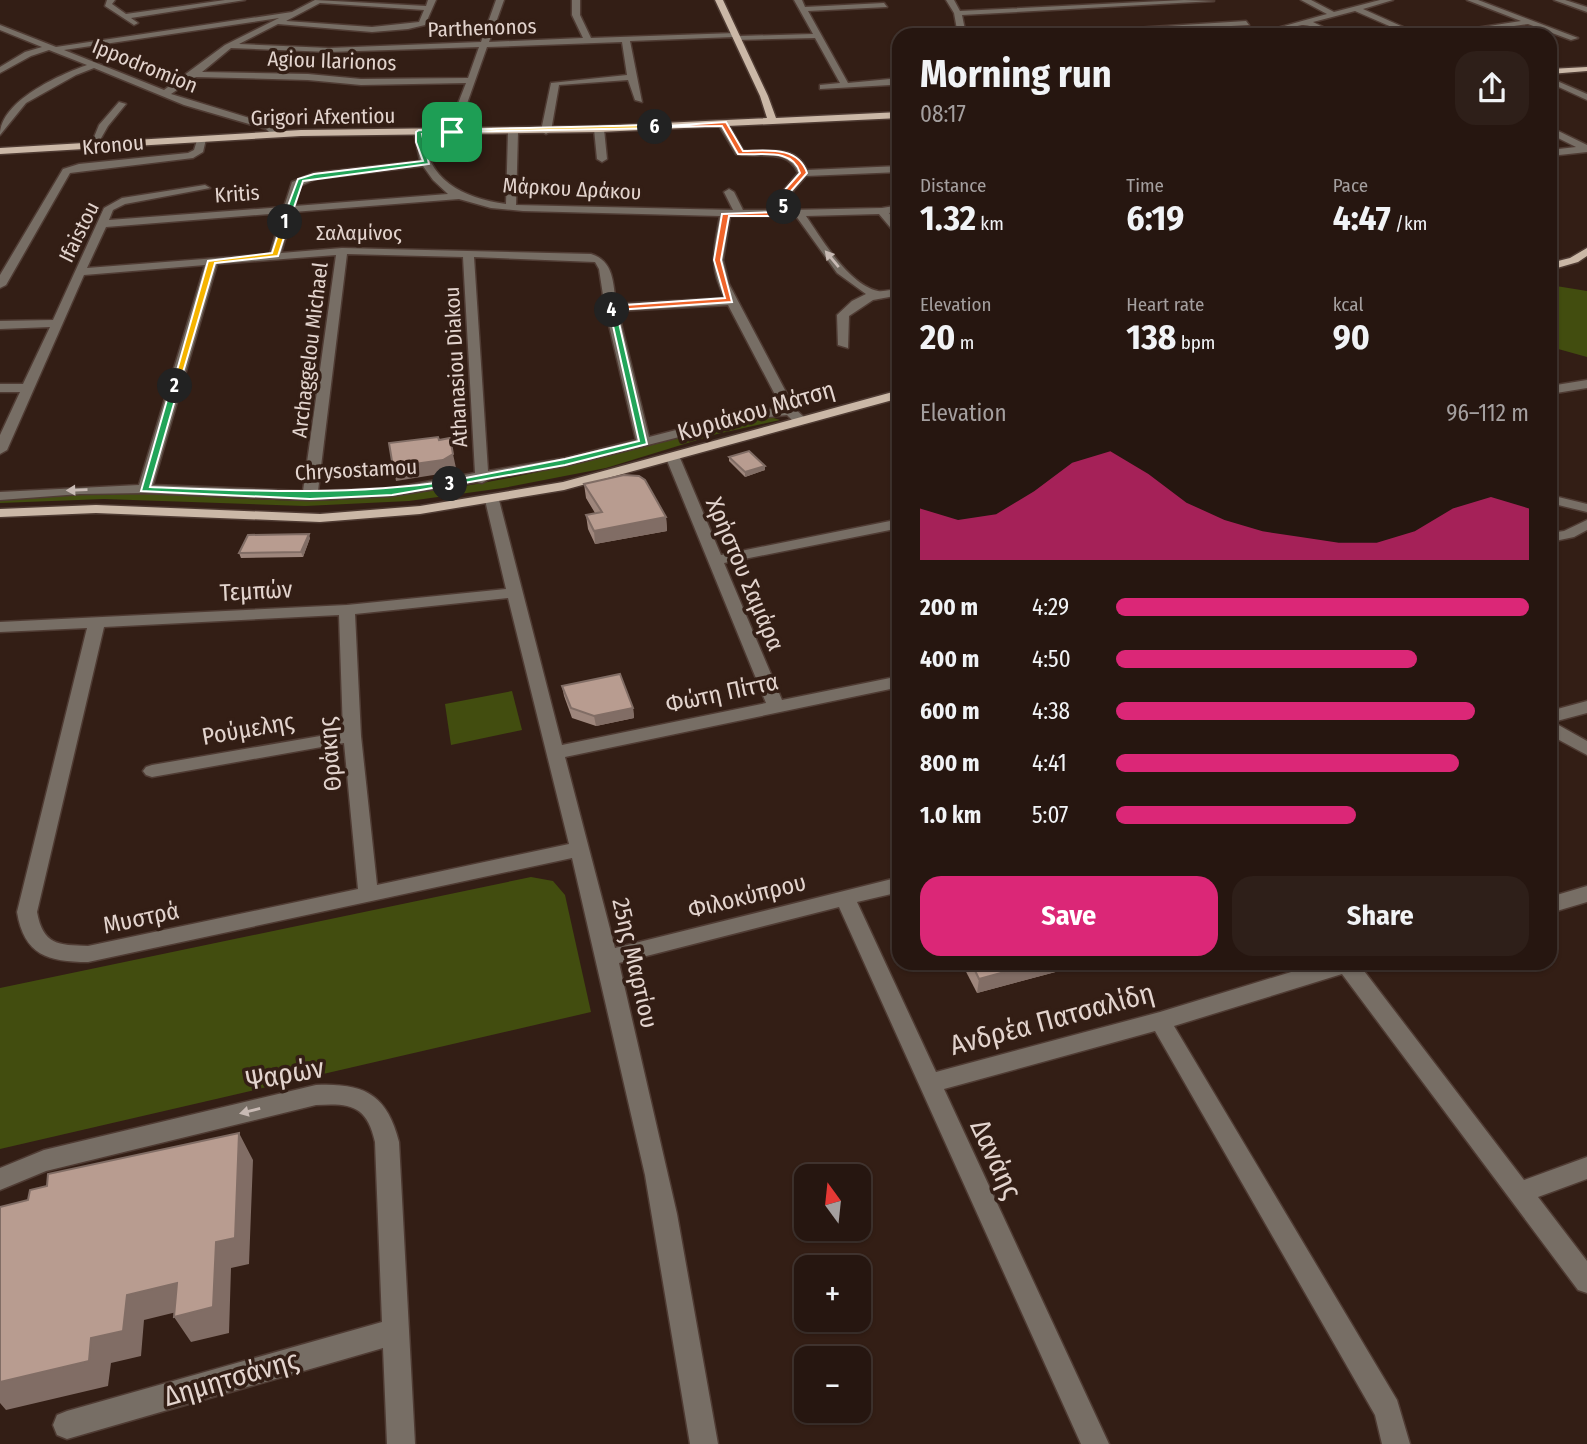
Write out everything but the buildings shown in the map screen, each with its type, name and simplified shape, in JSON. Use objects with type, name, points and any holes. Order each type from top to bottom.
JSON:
[{"type":"main road","points":[[719,0],[764,96],[772,121]]},
{"type":"main road","points":[[1557,71],[1587,69]]},
{"type":"main road","name":"Grigori Afxentiou","points":[[0,151],[274,134],[513,132],[892,115]]},
{"type":"main road","points":[[223,137],[246,130],[251,122]]},
{"type":"main road","points":[[1557,265],[1574,260],[1587,251]]},
{"type":"main road","name":"Κυριάκου Μάτση","points":[[0,513],[96,509],[320,518],[396,513],[492,500],[564,486],[892,396]]},
{"type":"street","points":[[110,0],[108,4],[146,34]]},
{"type":"street","points":[[126,16],[241,0]]},
{"type":"street","points":[[452,132],[486,45],[500,0]]},
{"type":"street","points":[[576,0],[576,15],[588,41]]},
{"type":"street","points":[[798,0],[846,86]]},
{"type":"street","points":[[950,0],[958,13],[961,28]]},
{"type":"street","points":[[958,13],[1209,0],[1222,8]]},
{"type":"street","points":[[1305,0],[1334,15]]},
{"type":"street","points":[[1281,28],[1389,0]]},
{"type":"street","points":[[1471,0],[1546,28]]},
{"type":"street","points":[[1558,0],[1587,10]]},
{"type":"street","points":[[163,94],[177,89],[187,77],[230,46],[276,22],[292,14],[320,1],[430,4],[422,23],[398,29],[276,22]]},
{"type":"street","points":[[804,9],[860,3],[884,5]]},
{"type":"street","points":[[1356,9],[1401,28]]},
{"type":"street","points":[[0,70],[27,54],[53,48],[292,14]]},
{"type":"street","points":[[1234,15],[1257,28]]},
{"type":"street","points":[[1306,22],[1319,28]]},
{"type":"street","points":[[1486,28],[1530,22]]},
{"type":"street","points":[[1156,28],[1246,23]]},
{"type":"street","name":"Ippodromion","points":[[3,30],[163,94],[272,128],[274,134]]},
{"type":"street","points":[[1557,32],[1574,38]]},
{"type":"street","name":"Parthenonos","points":[[230,46],[329,50],[817,36]]},
{"type":"street","points":[[626,40],[631,77],[639,100]]},
{"type":"street","points":[[0,132],[23,101],[73,73],[95,65]]},
{"type":"street","points":[[153,90],[187,77]]},
{"type":"street","name":"Agiou Ilarionos","points":[[187,77],[293,77],[361,82],[472,80]]},
{"type":"street","points":[[546,131],[554,85],[557,83],[631,77]]},
{"type":"street","points":[[822,88],[890,82]]},
{"type":"street","points":[[1557,83],[1587,97]]},
{"type":"street","points":[[93,145],[104,125],[121,104]]},
{"type":"street","points":[[723,124],[738,152],[788,155],[798,161],[803,173]]},
{"type":"street","points":[[599,129],[602,159]]},
{"type":"street","name":"Μάρκου Δράκου","points":[[419,132],[419,142],[427,163],[441,185],[458,196],[491,205],[726,214],[892,209]]},
{"type":"street","points":[[511,207],[513,132]]},
{"type":"street","points":[[1557,134],[1587,149]]},
{"type":"street","name":"Kronou","points":[[0,285],[66,171],[79,167],[190,156],[198,152],[201,139]]},
{"type":"street","points":[[1557,152],[1587,149]]},
{"type":"street","points":[[275,254],[296,184],[307,177],[427,163]]},
{"type":"street","points":[[782,214],[788,191],[803,173],[892,169]]},
{"type":"street","name":"Ifaistou","points":[[0,450],[109,208],[117,203],[205,188]]},
{"type":"street","points":[[729,192],[740,214]]},
{"type":"street","name":"Kritis","points":[[102,224],[458,196]]},
{"type":"street","points":[[882,211],[892,225]]},
{"type":"street","points":[[726,214],[717,260],[718,270],[730,300],[790,411],[803,421]]},
{"type":"street","points":[[800,214],[839,269],[861,288],[875,294]]},
{"type":"street","name":"Σαλαμίνος","points":[[81,272],[275,254],[342,251],[596,258],[605,269],[611,308]]},
{"type":"street","name":"Archaggelou Michael","points":[[310,496],[342,251]]},
{"type":"street","name":"Athanasiou Diakou","points":[[468,254],[482,479]]},
{"type":"street","points":[[1574,260],[1587,258]]},
{"type":"street","points":[[145,489],[212,261]]},
{"type":"street","points":[[844,345],[844,314],[860,300],[875,294],[892,293]]},
{"type":"street","points":[[644,443],[611,308],[730,300]]},
{"type":"street","points":[[0,325],[56,323]]},
{"type":"street","points":[[1557,389],[1587,384]]},
{"type":"street","points":[[0,388],[26,388]]},
{"type":"street","name":"Chrysostamou","points":[[0,496],[80,490],[145,489],[310,496],[392,492],[482,479],[644,443],[762,412],[790,411]]},
{"type":"street","name":"Χρήστου Σαμάρα","points":[[673,458],[776,707]]},
{"type":"street","name":"25ης Μαρτίου","points":[[492,500],[581,849],[649,1135],[674,1256],[704,1444]]},
{"type":"street","points":[[1557,501],[1587,508]]},
{"type":"street","points":[[1557,537],[1569,534],[1587,524]]},
{"type":"street","points":[[716,560],[892,525]]},
{"type":"street","name":"Τεμπών","points":[[0,627],[348,610],[514,593]]},
{"type":"street","name":"Θράκης","points":[[348,610],[352,736],[368,893]]},
{"type":"street","name":"Μυστρά","points":[[97,621],[27,912],[29,927],[35,940],[48,950],[88,954],[581,849]]},
{"type":"street","name":"Φώτη Πίττα","points":[[555,754],[892,683]]},
{"type":"street","points":[[1557,715],[1587,707]]},
{"type":"street","points":[[1557,731],[1587,749]]},
{"type":"street","name":"Ρούμελης","points":[[152,771],[352,736]]},
{"type":"street","name":"Φιλοκύπρου","points":[[607,958],[892,886]]},
{"type":"street","points":[[1557,903],[1587,894]]},
{"type":"street","name":"Δανάης","points":[[845,898],[1095,1444]]},
{"type":"street","name":"Ανδρέα Πατσαλίδη","points":[[928,1084],[1160,1021],[1327,970]]},
{"type":"street","points":[[1355,970],[1587,1281]]},
{"type":"street","points":[[1160,1021],[1387,1410],[1396,1444]]},
{"type":"street","name":"Ψαρών","points":[[0,1179],[44,1161],[316,1095],[334,1094],[364,1100],[374,1107],[385,1130],[401,1444]]},
{"type":"street","points":[[1521,1192],[1587,1167]]},
{"type":"street","name":"Δημητσάνης","points":[[67,1425],[396,1331]]},
{"type":"green space","points":[[1557,286],[1587,291],[1587,357],[1557,349]]},
{"type":"green space","points":[[764,415],[780,420],[717,434],[606,468],[503,488],[409,501],[305,506],[104,499],[0,503],[0,499],[99,493],[287,500],[393,496],[553,469]]},
{"type":"green space","points":[[512,691],[522,730],[451,745],[445,704]]},
{"type":"green space","points":[[531,877],[553,881],[565,895],[591,1012],[0,1149],[0,988]]},
{"type":"route","points":[[723,124],[738,152],[778,152],[788,155],[798,161],[803,173],[788,191],[782,214],[726,214],[717,260],[718,270],[730,300],[611,308],[644,443],[565,462],[425,489],[310,496],[145,489],[212,261],[275,254],[296,184],[300,180],[314,176],[427,163],[419,142],[419,132],[452,132],[723,124]]}]
